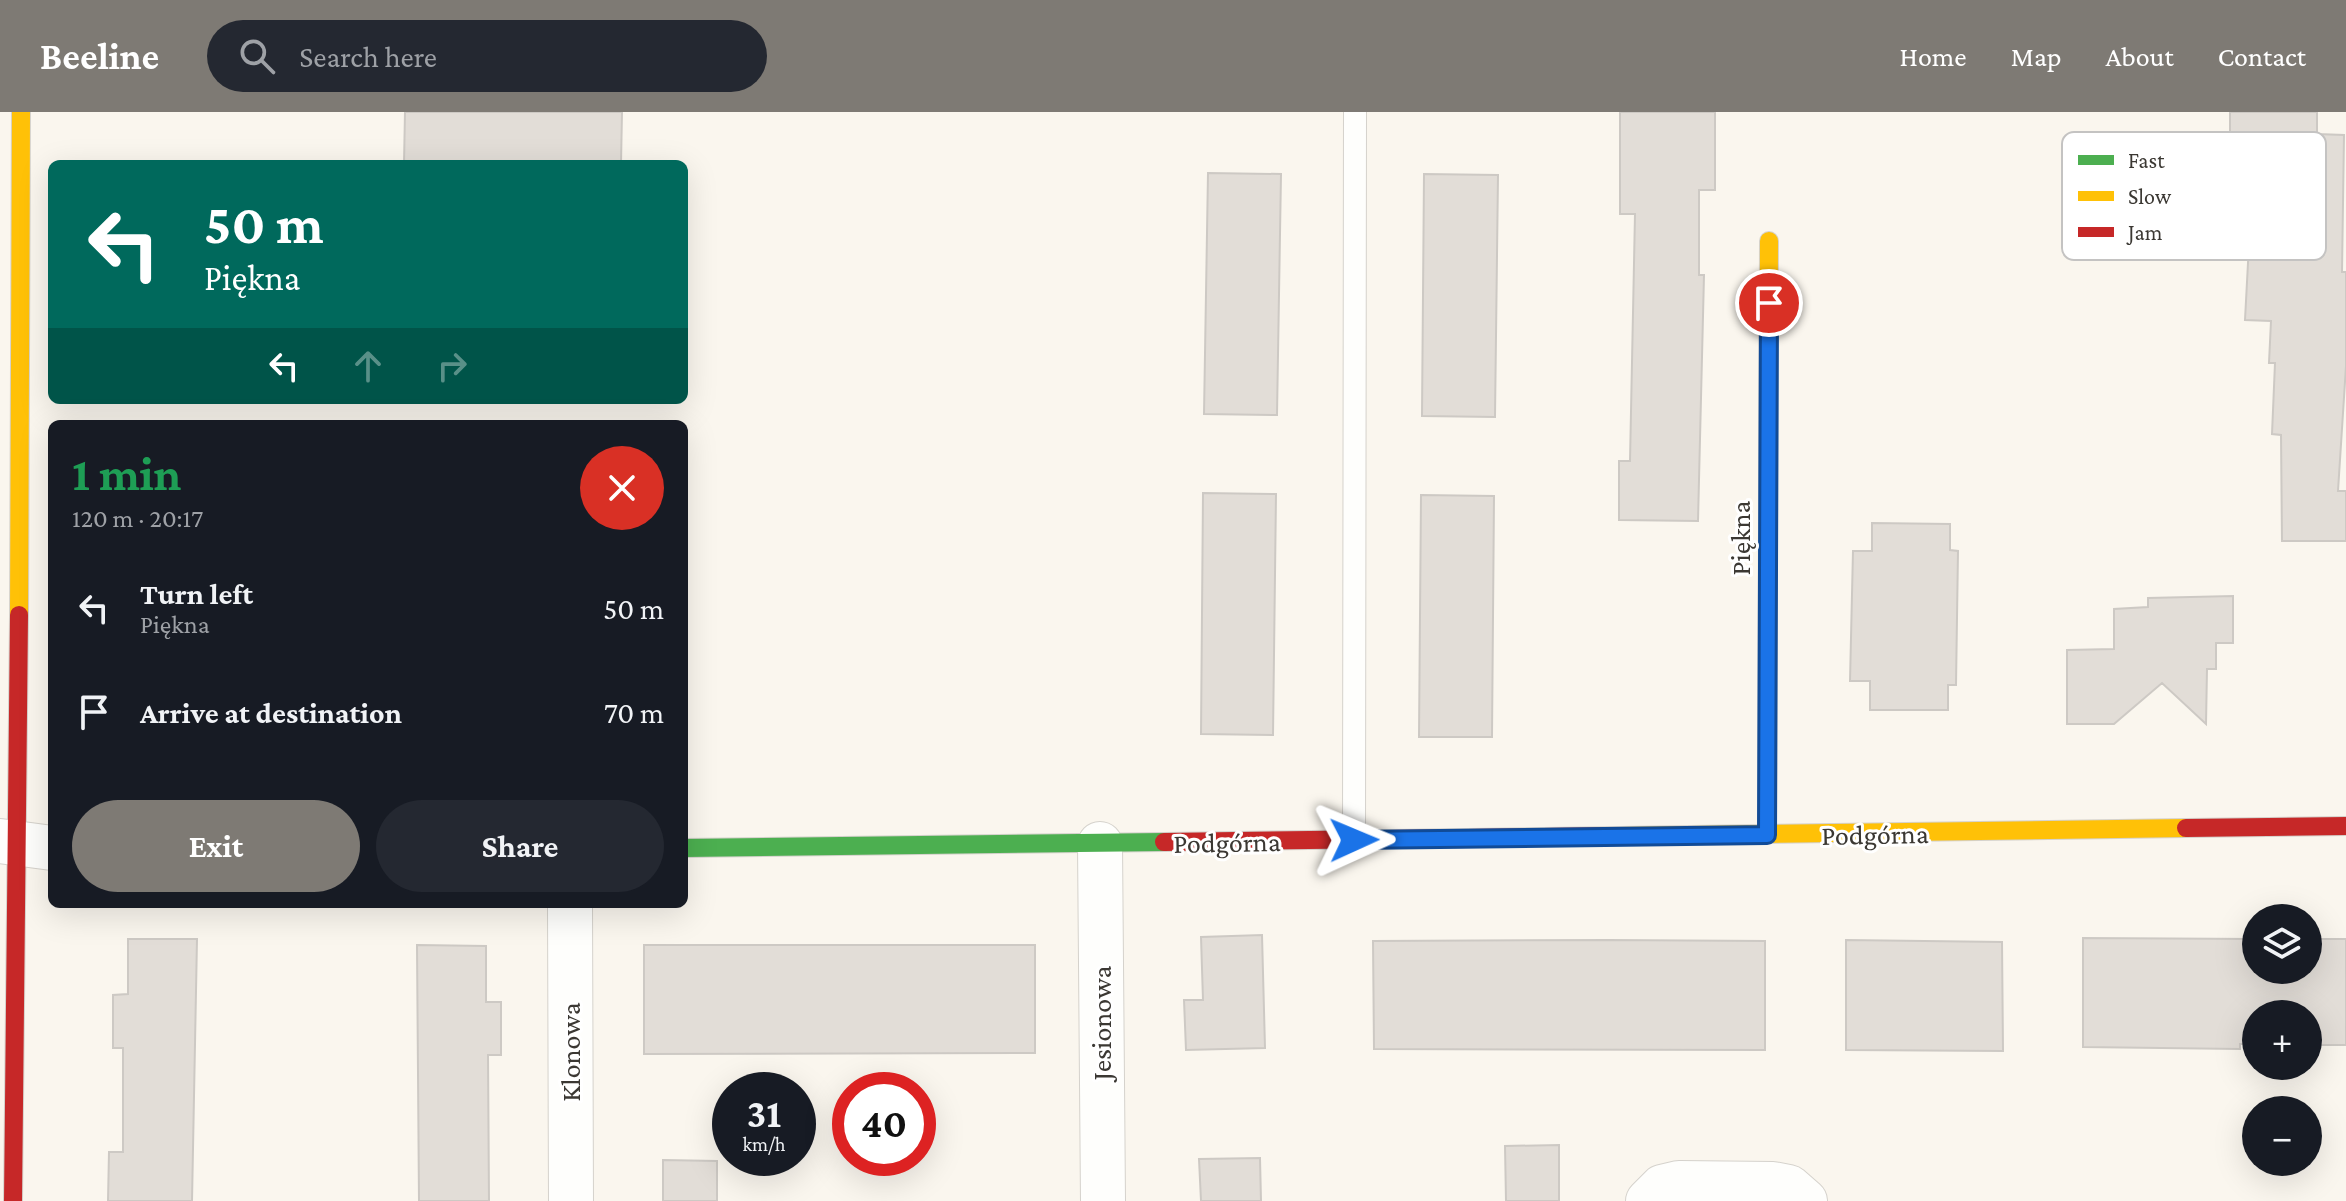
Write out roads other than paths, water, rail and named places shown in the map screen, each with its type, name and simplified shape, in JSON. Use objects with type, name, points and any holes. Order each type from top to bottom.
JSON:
[{"type":"street","points":[[13,1201],[24,845],[16,606],[21,112]]},
{"type":"street","name":"Piękna","points":[[1767,835],[1769,241]]},
{"type":"street","name":"Podgórna","points":[[688,848],[2346,826]]},
{"type":"street","name":"Jesionowa","points":[[1100,844],[1103,1201]]},
{"type":"street","name":"Klonowa","points":[[570,908],[571,1201]]},
{"type":"street","points":[[1648,1201],[1662,1187],[1679,1183],[1773,1184],[1789,1187],[1805,1201]]},
{"type":"lane","points":[[1354,840],[1355,112]]}]
